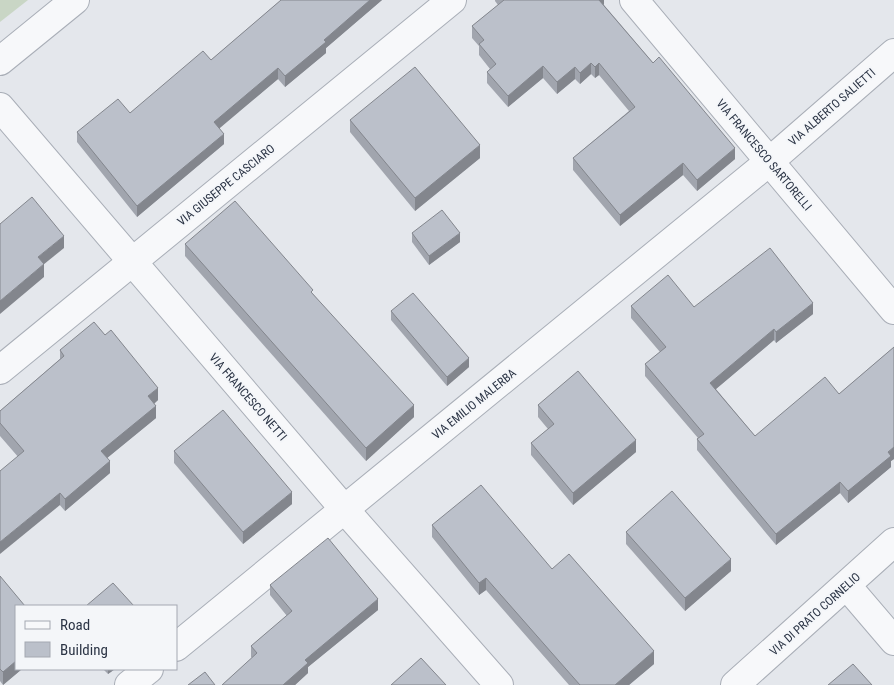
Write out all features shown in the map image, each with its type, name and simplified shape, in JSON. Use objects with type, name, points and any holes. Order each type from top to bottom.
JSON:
[{"type":"street","points":[[0,61],[75,0]]},
{"type":"street","name":"VIA GIUSEPPE CASCIARO","points":[[0,370],[452,0]]},
{"type":"street","name":"VIA FRANCESCO SARTORELLI","points":[[634,0],[894,310]]},
{"type":"street","name":"VIA ALBERTO SALIETTI","points":[[770,161],[894,52]]},
{"type":"street","name":"VIA FRANCESCO NETTI","points":[[0,107],[345,510],[499,685]]},
{"type":"street","name":"VIA EMILIO MALERBA","points":[[178,644],[345,510],[770,161]]},
{"type":"street","name":"VIA DI PRATO CORNELIO","points":[[735,685],[894,542]]},
{"type":"street","points":[[847,586],[894,641]]},
{"type":"street","points":[[129,685],[148,670]]},
{"type":"green space","points":[[0,0],[28,0],[0,22]]},
{"type":"building","points":[[281,0],[370,0],[324,40],[326,42],[285,76],[278,68],[214,122],[224,134],[137,206],[77,132],[118,99],[130,113],[203,51],[211,60]]},
{"type":"building","points":[[504,0],[599,0],[653,63],[659,57],[735,148],[697,180],[683,163],[620,215],[573,158],[635,107],[599,63],[595,67],[591,63],[580,73],[575,67],[557,82],[543,66],[508,96],[487,72],[496,64],[479,44],[484,40],[472,26]]},
{"type":"building","points":[[415,67],[480,145],[415,198],[350,120]]},
{"type":"building","points":[[32,197],[64,236],[38,257],[44,264],[0,301],[0,224]]},
{"type":"building","points":[[235,201],[313,290],[311,292],[414,405],[366,448],[185,244]]},
{"type":"building","points":[[442,210],[460,233],[429,256],[412,233]]},
{"type":"building","points":[[770,248],[813,303],[776,332],[774,329],[710,383],[755,436],[825,377],[839,394],[894,347],[894,447],[888,452],[891,456],[848,491],[840,482],[776,534],[697,439],[704,434],[645,364],[666,347],[631,306],[668,275],[694,307]]},
{"type":"building","points":[[413,293],[469,358],[447,377],[391,311]]},
{"type":"building","points":[[94,322],[105,335],[111,330],[158,388],[148,396],[156,406],[101,451],[110,461],[65,499],[60,493],[0,542],[0,471],[24,451],[0,423],[0,411],[64,356],[60,350]]},
{"type":"building","points":[[578,371],[636,440],[573,493],[531,443],[554,424],[538,405]]},
{"type":"building","points":[[223,410],[292,492],[243,532],[174,451]]},
{"type":"building","points":[[481,485],[552,569],[569,554],[654,651],[615,685],[580,685],[486,578],[479,583],[432,525]]},
{"type":"building","points":[[672,491],[731,559],[685,598],[626,532]]},
{"type":"building","points":[[328,538],[378,599],[305,660],[308,663],[283,685],[222,685],[257,653],[251,646],[292,611],[270,585]]},
{"type":"building","points":[[0,576],[24,605],[15,605],[15,662],[3,672],[0,669]]},
{"type":"building","points":[[113,583],[133,605],[87,605]]},
{"type":"building","points":[[421,658],[446,685],[391,685]]},
{"type":"building","points":[[853,664],[872,685],[828,685]]},
{"type":"building","points":[[205,672],[215,685],[188,685]]}]
